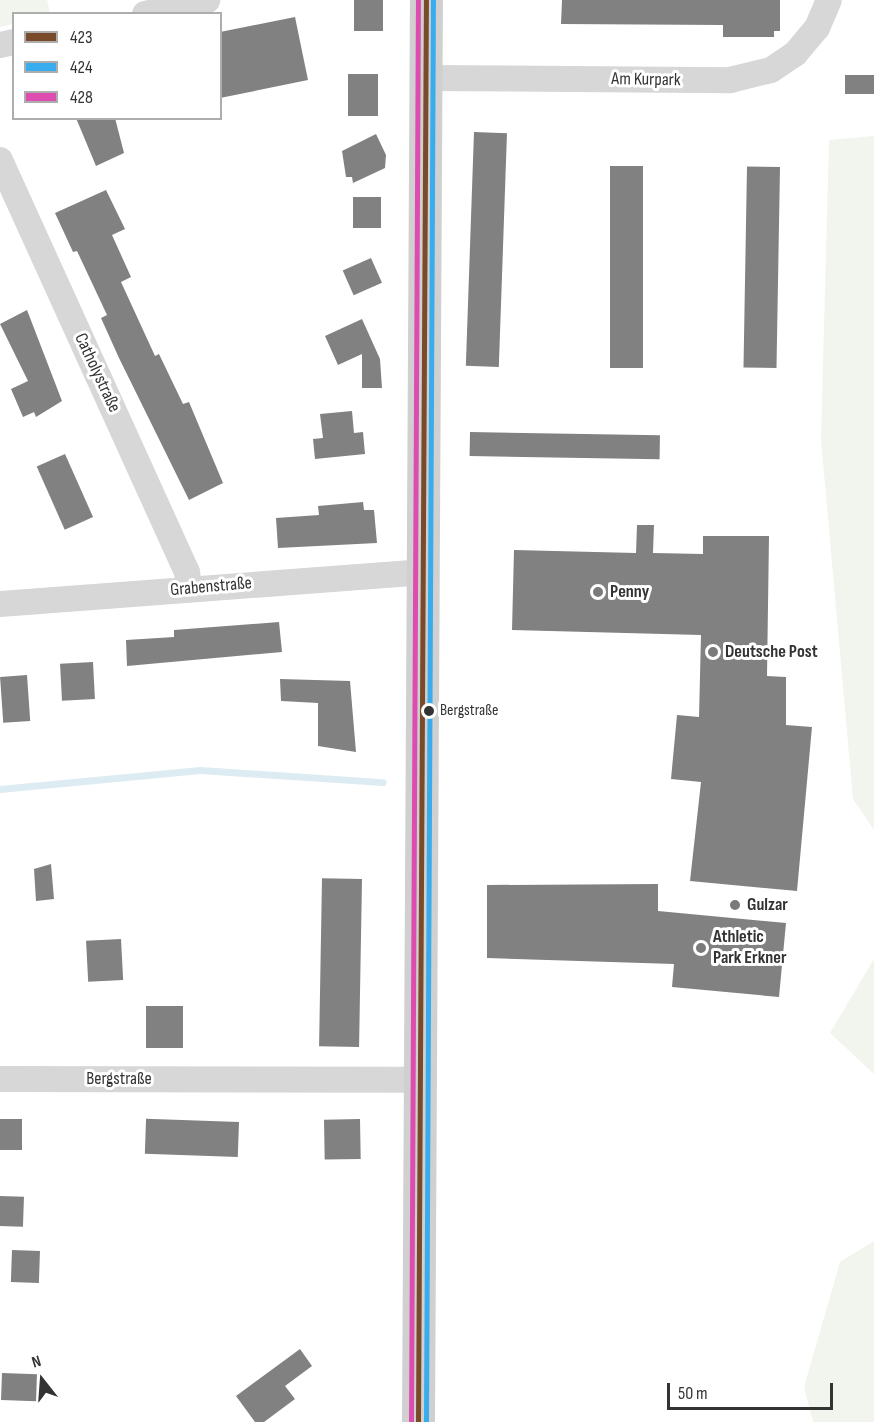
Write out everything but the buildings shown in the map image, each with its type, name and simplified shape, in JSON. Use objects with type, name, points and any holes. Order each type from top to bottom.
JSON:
[{"type":"main road","points":[[418,1422],[417,1080],[426,0]]},
{"type":"street","points":[[154,12],[207,0]]},
{"type":"street","name":"Am Kurpark","points":[[425,78],[730,80],[771,70],[795,54],[817,28],[829,0]]},
{"type":"street","name":"Catholystraße","points":[[0,160],[187,572],[189,588]]},
{"type":"street","name":"Grabenstraße","points":[[0,604],[422,572]]},
{"type":"street","name":"Bergstraße","points":[[0,1079],[417,1080]]},
{"type":"shaded area","points":[[0,0],[47,0],[50,12],[12,12],[12,24],[0,27]]},
{"type":"shaded area","points":[[874,136],[874,830],[853,799],[821,439],[829,140]]},
{"type":"shaded area","points":[[874,959],[874,1074],[830,1033]]},
{"type":"shaded area","points":[[874,1241],[874,1422],[813,1422],[804,1387],[840,1262]]},
{"type":"waterway","points":[[0,789],[200,770],[383,782]]},
{"type":"transit line","name":"428","points":[[411,1422],[418,0]]},
{"type":"transit line","name":"423","points":[[418,1422],[426,0]]},
{"type":"transit line","name":"424","points":[[426,1422],[433,0]]},
{"type":"place","name":"Penny","points":[[598,592]]},
{"type":"place","name":"Deutsche Post","points":[[713,652]]},
{"type":"place","name":"Bergstraße","points":[[429,711]]},
{"type":"place","name":"Gulzar","points":[[735,905]]},
{"type":"place","name":"Athletic Park Erkner","points":[[701,948]]}]
